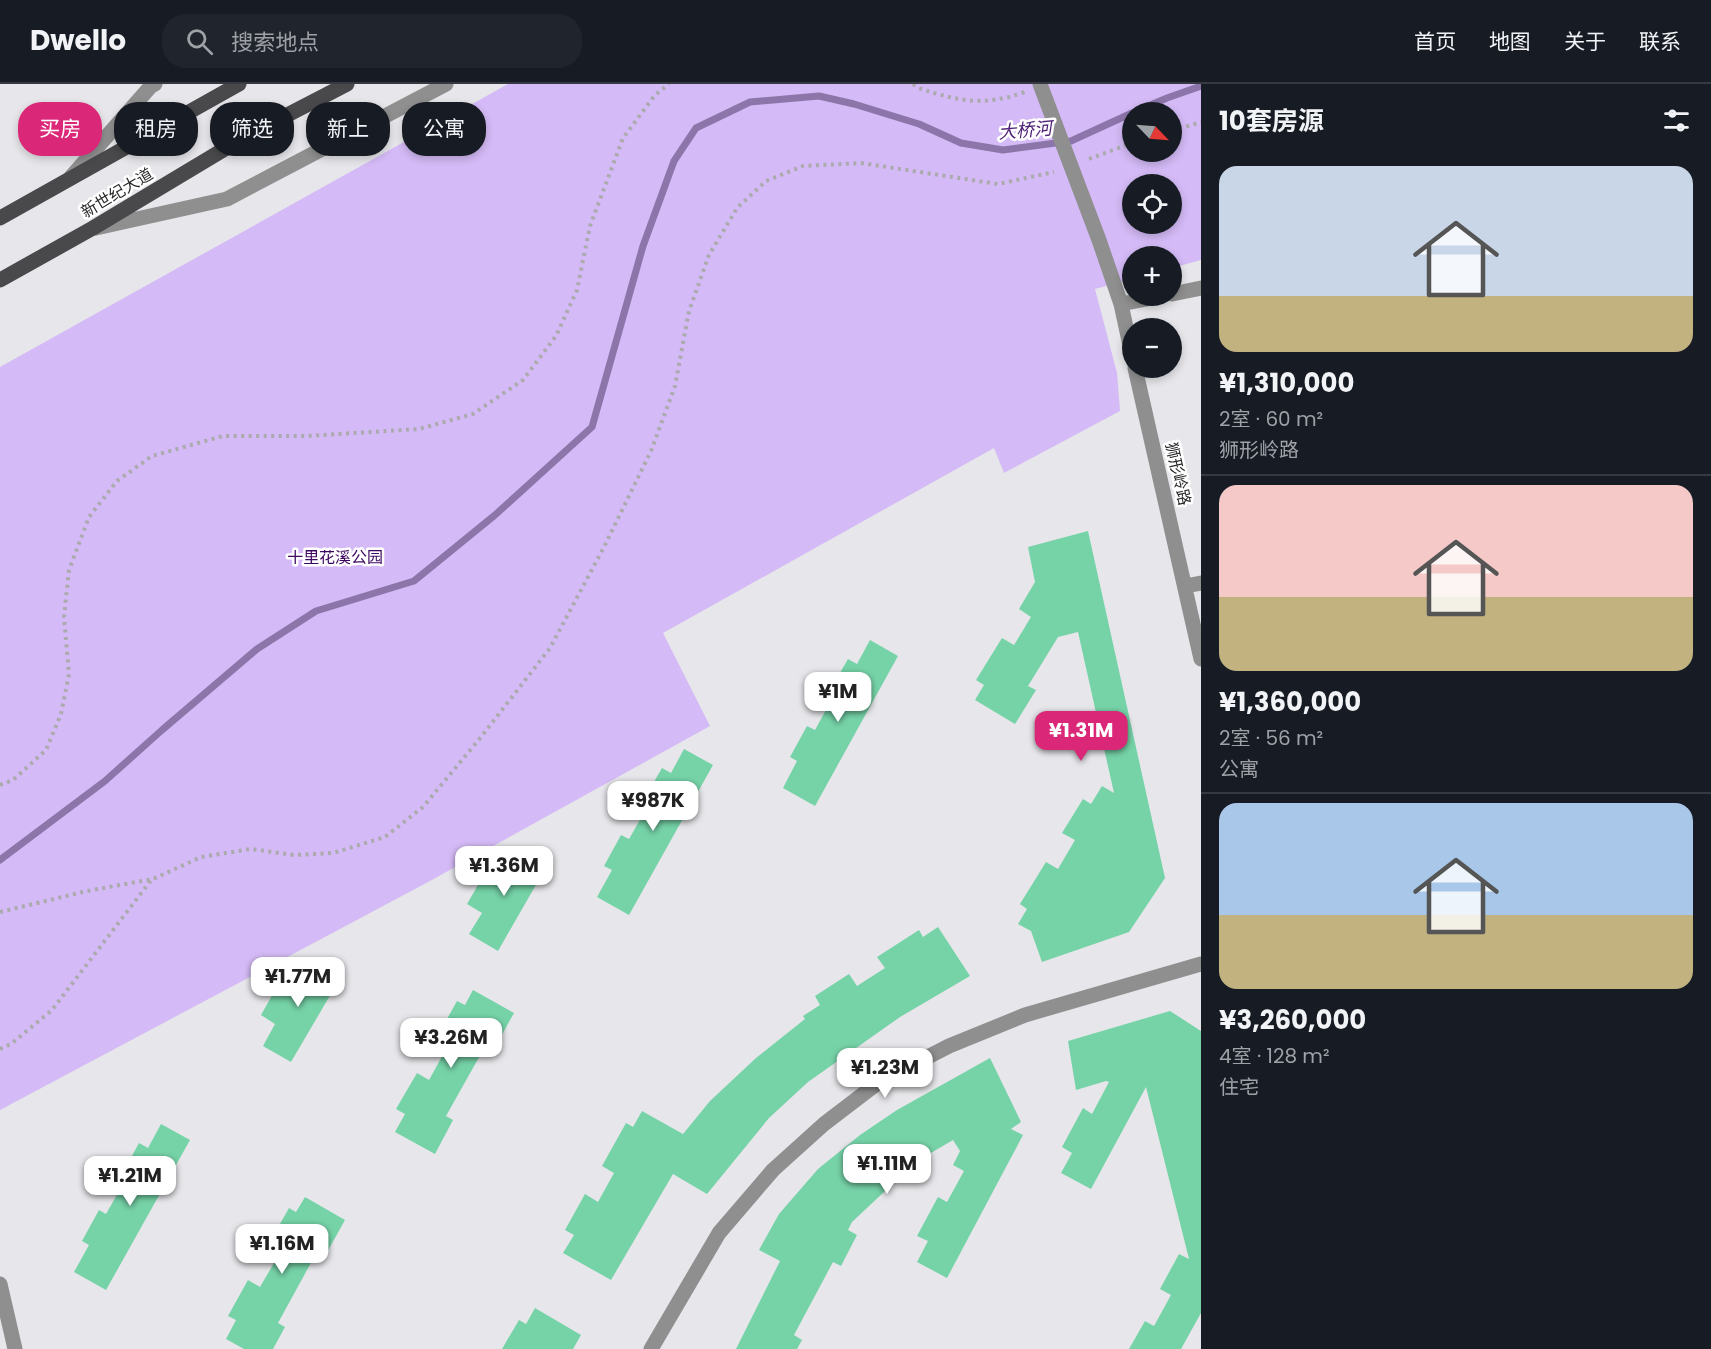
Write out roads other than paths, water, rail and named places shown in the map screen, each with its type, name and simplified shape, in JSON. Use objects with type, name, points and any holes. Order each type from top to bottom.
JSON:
[{"type":"main road","name":"新世纪大道","points":[[0,218],[239,84]]},
{"type":"main road","name":"新世纪大道","points":[[0,280],[93,228],[243,138],[347,84]]},
{"type":"street","points":[[68,181],[155,84]]},
{"type":"street","points":[[93,228],[227,199],[446,84]]},
{"type":"street","points":[[1040,84],[1099,240],[1124,318]]},
{"type":"street","points":[[1182,292],[1201,288]]},
{"type":"street","name":"狮形岭路","points":[[1137,378],[1201,659]]},
{"type":"street","points":[[1185,586],[1201,583]]},
{"type":"street","points":[[651,1349],[719,1233],[773,1170],[824,1124],[879,1082],[949,1046],[1025,1015],[1201,964]]},
{"type":"street","points":[[0,1284],[15,1349]]},
{"type":"waterway","name":"大桥河","points":[[1158,102],[1201,86]]},
{"type":"waterway","points":[[0,860],[105,781],[257,649],[316,611],[414,581],[495,515],[592,427],[643,246],[674,161],[696,128],[750,102],[819,96],[919,124],[961,143],[1003,150],[1071,141],[1122,118]]},
{"type":"park label","name":"十里花溪公园","points":[[335,557]]}]
